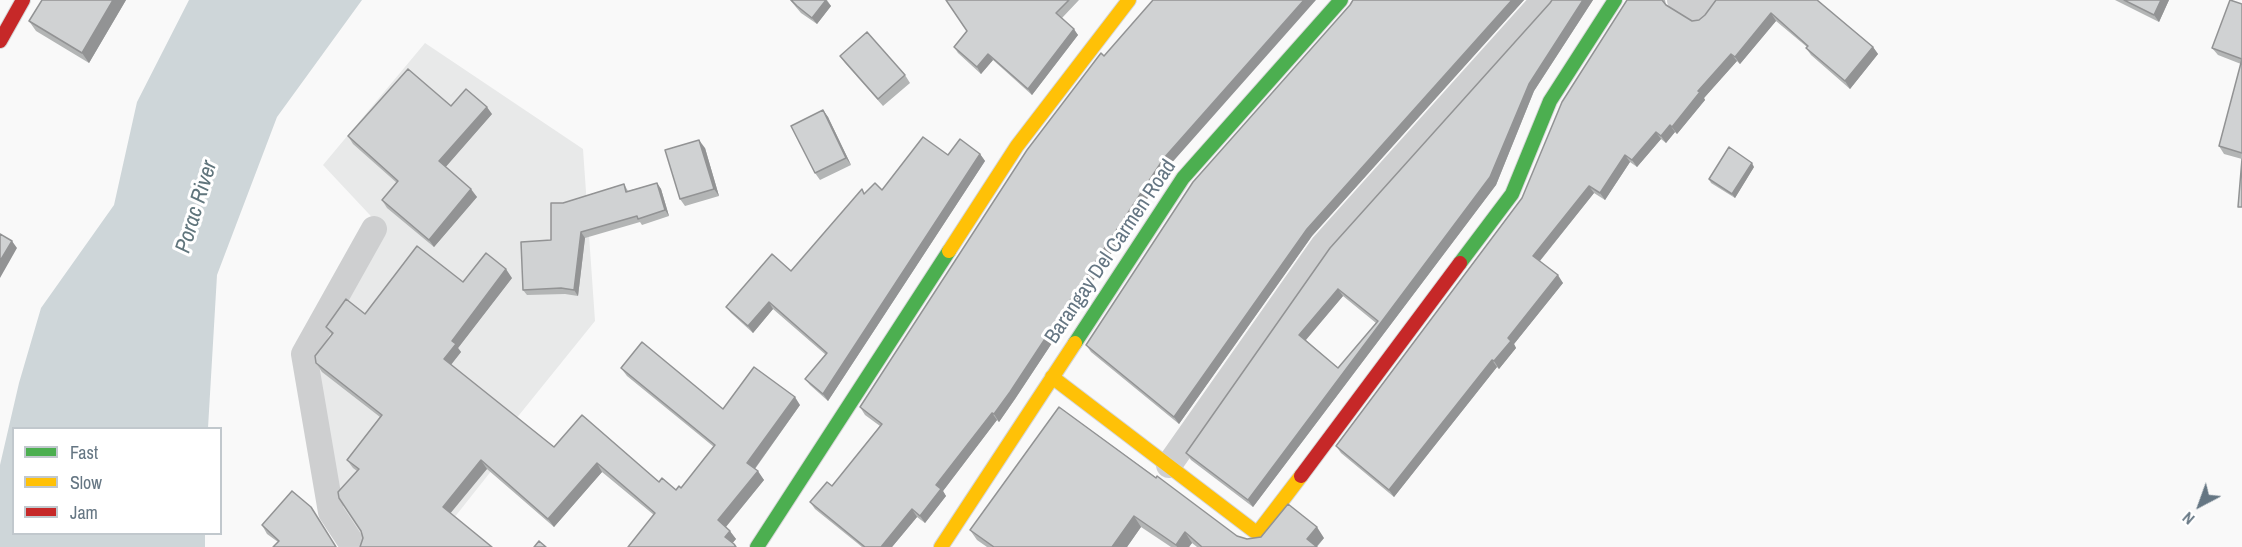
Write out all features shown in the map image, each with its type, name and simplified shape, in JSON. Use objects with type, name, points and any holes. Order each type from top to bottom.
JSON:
[{"type":"street","points":[[0,41],[23,0]]},
{"type":"street","points":[[757,547],[1017,146],[1130,0]]},
{"type":"street","name":"Barangay Del Carmen Road","points":[[941,547],[1183,178],[1341,0]]},
{"type":"street","points":[[1169,465],[1323,246],[1544,0]]},
{"type":"street","points":[[1052,377],[1248,527],[1259,531],[1512,194],[1550,101],[1615,0]]},
{"type":"street","points":[[1680,0],[1699,13],[1709,0]]},
{"type":"street","points":[[354,547],[331,512],[304,354],[374,229]]},
{"type":"shaded area","points":[[425,43],[583,149],[595,321],[482,461],[492,470],[431,547],[363,547],[332,507],[314,344],[383,229],[323,165]]},
{"type":"water","name":"Porac River","points":[[189,0],[362,0],[277,117],[217,275],[208,427],[12,427],[12,535],[205,535],[205,547],[0,547],[0,465],[19,383],[41,308],[114,205],[137,102]]},
{"type":"building","points":[[42,0],[113,0],[82,53],[29,21]]},
{"type":"building","points":[[791,0],[826,0],[812,18]]},
{"type":"building","points":[[946,0],[1069,0],[1056,13],[1074,29],[1028,89],[988,54],[977,67],[954,47],[967,31]]},
{"type":"building","points":[[1153,0],[1304,0],[1164,158],[1010,392],[936,485],[941,489],[920,516],[912,509],[881,547],[865,547],[810,502],[827,482],[832,486],[882,424],[860,407],[1027,150],[1101,53],[1104,56]]},
{"type":"building","points":[[1353,0],[1512,0],[1307,229],[1174,417],[1086,345],[1193,182]]},
{"type":"building","points":[[1552,0],[1583,0],[1529,84],[1490,177],[1248,500],[1186,453],[1330,248]],"holes":[[[1338,289],[1378,321],[1338,368],[1299,335]]]},
{"type":"building","points":[[1627,0],[1662,0],[1666,5],[1692,21],[1699,20],[1705,15],[1716,0],[1817,0],[1873,47],[1845,81],[1806,48],[1808,46],[1771,13],[1735,57],[1731,54],[1698,91],[1700,92],[1672,127],[1670,125],[1661,136],[1656,132],[1632,160],[1625,155],[1600,193],[1589,186],[1533,256],[1558,275],[1508,338],[1511,341],[1494,361],[1492,360],[1389,490],[1336,446],[1522,198],[1562,102]]},
{"type":"building","points":[[2124,0],[2161,0],[2154,15]]},
{"type":"building","points":[[2230,0],[2242,4],[2242,59],[2212,48]]},
{"type":"building","points":[[867,32],[905,75],[878,99],[840,56]]},
{"type":"building","points":[[2242,59],[2242,153],[2219,146]]},
{"type":"building","points":[[408,69],[451,106],[466,89],[487,107],[439,161],[471,189],[429,240],[382,200],[398,181],[348,136]]},
{"type":"building","points":[[823,110],[846,158],[815,173],[791,126]]},
{"type":"building","points":[[923,137],[948,155],[960,139],[980,154],[823,394],[805,379],[827,353],[769,302],[748,326],[726,307],[772,254],[791,271],[862,189],[864,194],[875,183],[882,190]]},
{"type":"building","points":[[699,140],[714,189],[680,199],[665,150]]},
{"type":"building","points":[[1729,147],[1752,163],[1732,194],[1709,179]]},
{"type":"building","points":[[2242,159],[2242,207],[2238,207]]},
{"type":"building","points":[[657,183],[665,210],[638,219],[637,216],[581,232],[574,290],[561,288],[523,290],[521,242],[551,240],[551,203],[563,203],[624,184],[626,192]]},
{"type":"building","points":[[0,234],[12,241],[0,261]]},
{"type":"building","points":[[417,246],[463,282],[486,253],[506,269],[452,341],[456,344],[444,359],[554,447],[582,415],[659,482],[662,478],[676,490],[679,486],[681,488],[715,445],[621,368],[642,342],[723,409],[754,367],[795,397],[747,463],[758,471],[718,520],[730,531],[725,537],[736,547],[628,547],[655,513],[597,463],[548,519],[481,460],[443,507],[492,547],[360,547],[363,538],[361,531],[339,498],[338,492],[359,469],[347,460],[382,415],[316,363],[315,356],[333,333],[326,327],[346,299],[365,314]]},
{"type":"building","points":[[1059,407],[1237,536],[1247,539],[1261,537],[1288,504],[1317,527],[1307,539],[1317,547],[1202,547],[1185,532],[1176,545],[1134,516],[1112,547],[994,547],[970,530]]},
{"type":"building","points":[[292,491],[311,507],[336,547],[273,547],[279,541],[262,525]]},
{"type":"building","points":[[539,541],[546,547],[534,547]]},
{"type":"traffic: fast","points":[[1075,343],[1183,178],[1341,0]]},
{"type":"traffic: fast","points":[[1460,263],[1512,194],[1550,101],[1615,0]]},
{"type":"traffic: fast","points":[[757,547],[949,251]]},
{"type":"traffic: slow","points":[[949,251],[1017,146],[1129,0]]},
{"type":"traffic: slow","points":[[941,547],[1075,343]]},
{"type":"traffic: slow","points":[[1052,377],[1254,531],[1259,531],[1301,476]]},
{"type":"traffic: jam","points":[[0,41],[23,0]]},
{"type":"traffic: jam","points":[[1301,476],[1460,263]]}]
